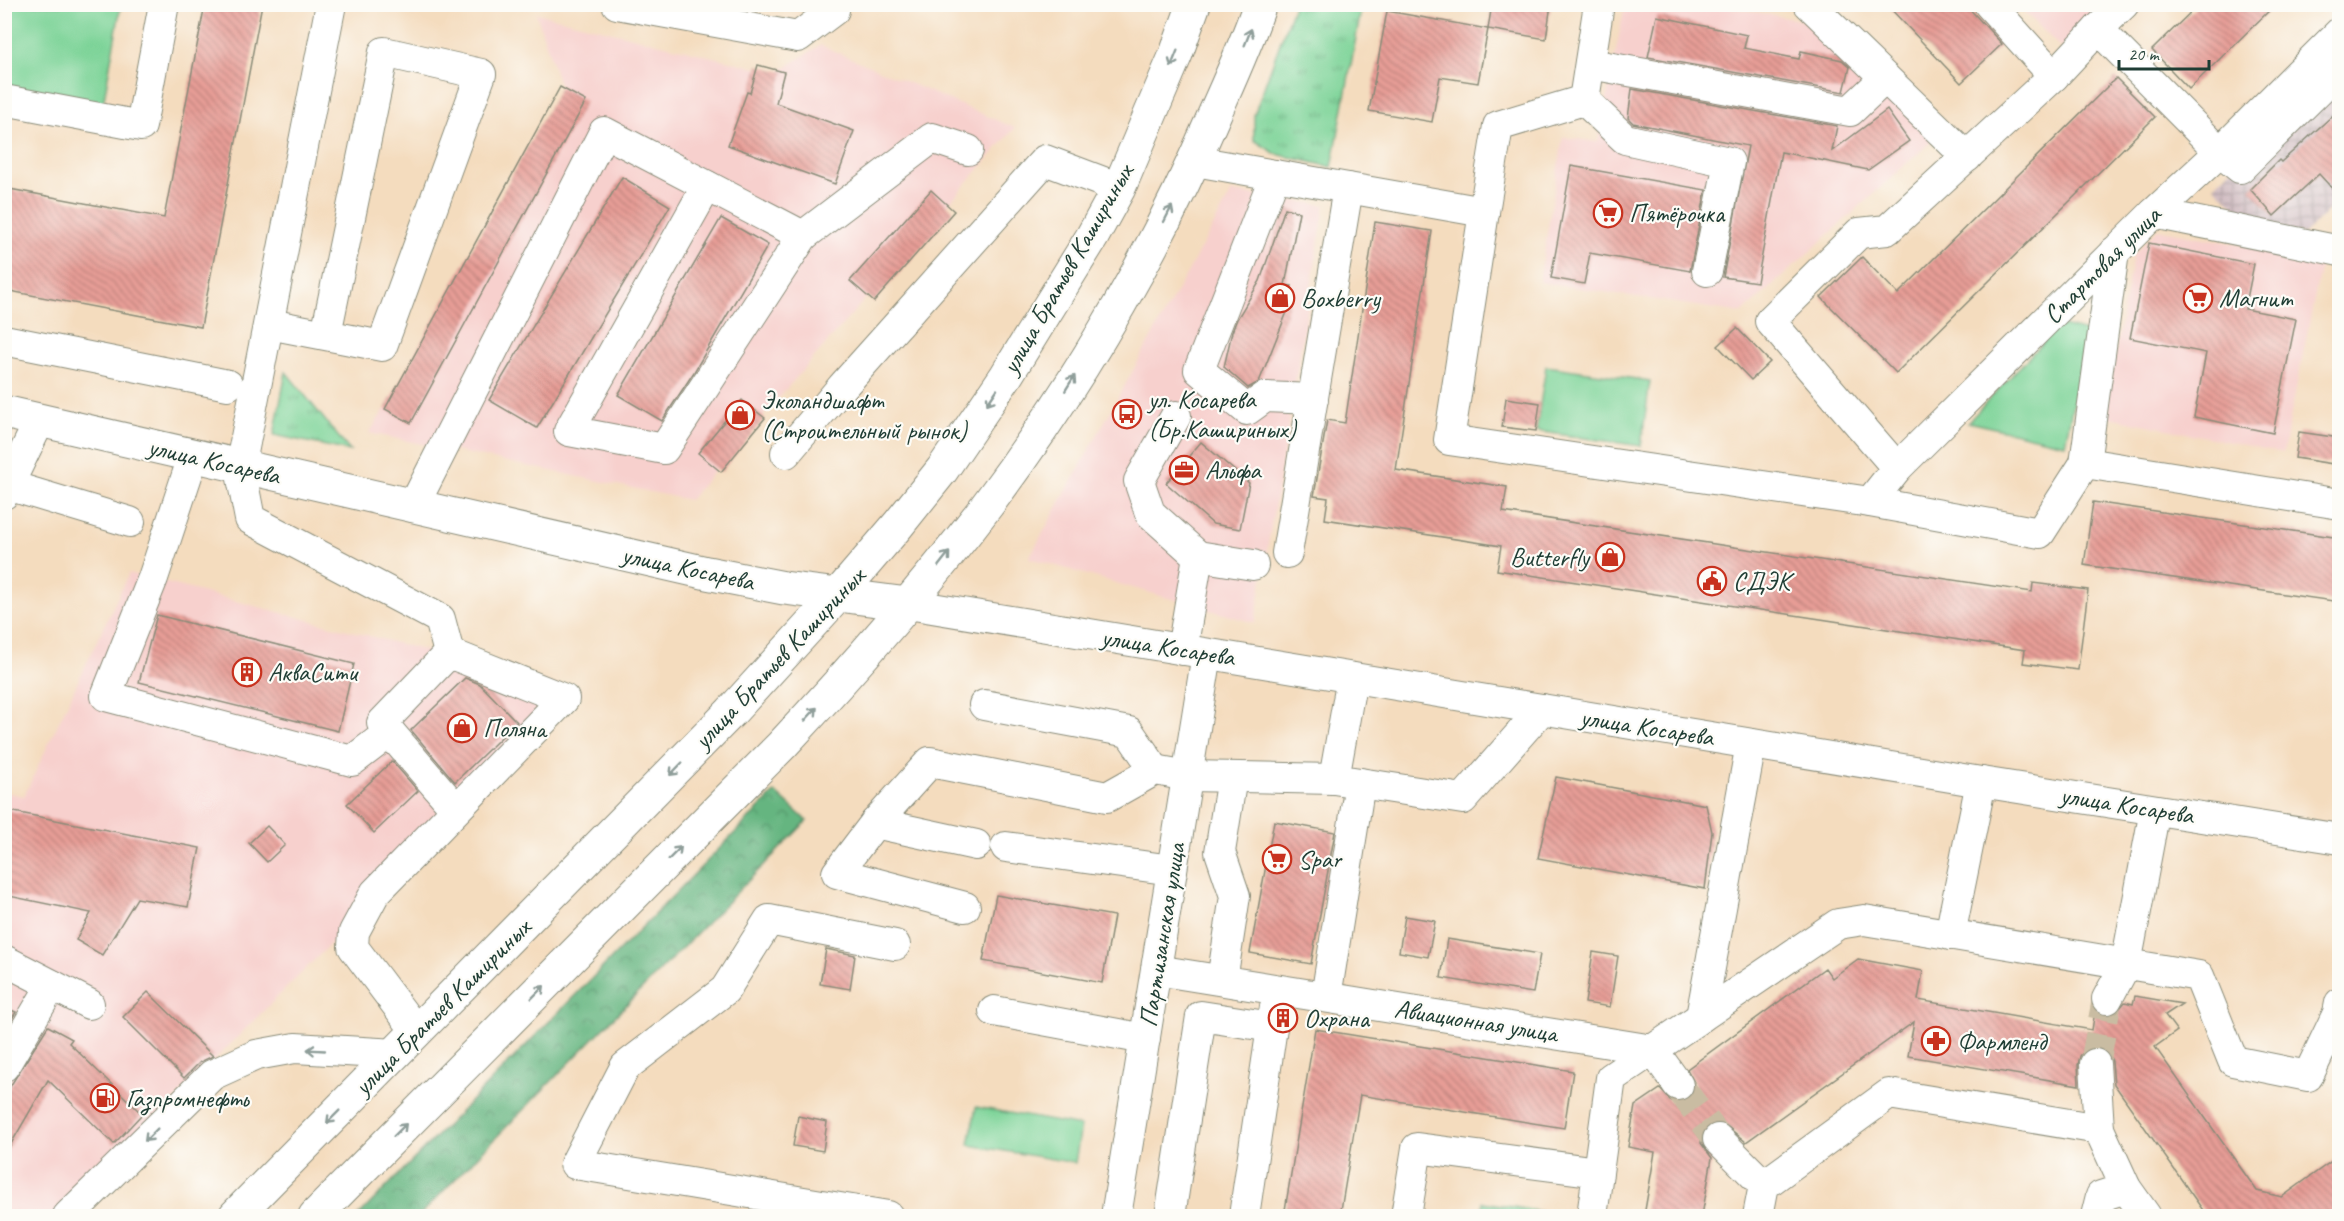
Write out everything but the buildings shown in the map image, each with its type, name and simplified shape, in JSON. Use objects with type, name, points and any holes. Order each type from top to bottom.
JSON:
[{"type":"main road","name":"улица Братьев Кашириных","points":[[235,1216],[715,729],[838,596],[906,516],[978,418],[1057,297],[1119,188],[1176,54],[1194,4]]},
{"type":"main road","points":[[315,1216],[783,745],[857,664],[988,504],[1055,408],[1111,318],[1195,161],[1250,33],[1260,4]]},
{"type":"main road","name":"улица Косарева","points":[[4,412],[240,468],[707,573],[784,588],[908,604]]},
{"type":"street","points":[[4,100],[141,126],[164,4]]},
{"type":"street","points":[[331,4],[240,468],[250,519],[440,619],[449,653]]},
{"type":"street","points":[[617,4],[798,37],[834,10],[836,4]]},
{"type":"street","points":[[1584,99],[1599,4]]},
{"type":"street","points":[[1809,4],[1967,157]]},
{"type":"street","points":[[1989,4],[2054,76]]},
{"type":"street","points":[[1897,468],[1770,321],[1858,233],[1887,230],[2054,76],[2124,4]]},
{"type":"street","points":[[2098,29],[2220,152],[2240,168],[2340,69]]},
{"type":"street","name":"Стартовая улица","points":[[1870,502],[1897,468],[2340,32]]},
{"type":"street","points":[[269,324],[382,346],[481,74],[384,52],[326,334]]},
{"type":"street","points":[[1590,64],[1850,111],[1885,78]]},
{"type":"street","points":[[1584,99],[1498,126],[1449,440],[1870,502],[2040,533],[2085,463],[2114,252]]},
{"type":"street","points":[[1584,99],[1625,139],[1729,162],[1707,272]]},
{"type":"street","points":[[413,507],[604,132],[803,236]]},
{"type":"street","points":[[707,186],[569,431],[664,449],[803,236],[932,138],[968,150]]},
{"type":"street","points":[[786,453],[1045,160],[1119,188]]},
{"type":"street","points":[[1195,161],[1484,212]]},
{"type":"street","points":[[1275,175],[1199,370],[1246,410],[1265,397],[1312,399]]},
{"type":"street","points":[[1287,553],[1348,188]]},
{"type":"street","points":[[2154,213],[2340,251]]},
{"type":"street","points":[[4,340],[228,385]]},
{"type":"street","points":[[1176,416],[1139,481],[1150,513],[1198,556],[1253,565]]},
{"type":"street","points":[[40,420],[6,488],[130,522]]},
{"type":"street","points":[[193,457],[153,578],[106,696],[352,761],[390,732]]},
{"type":"street","points":[[2085,463],[2340,504]]},
{"type":"street","name":"Партизанская улица","points":[[1116,1216],[1188,776],[1198,556]]},
{"type":"street","name":"улица Косарева","points":[[908,604],[1981,782],[2340,839]]},
{"type":"street","points":[[449,653],[382,723],[456,809]]},
{"type":"street","points":[[68,1216],[212,1074],[256,1055],[295,1048],[406,1043],[352,947],[354,932],[375,893],[564,699],[449,653]]},
{"type":"street","points":[[1326,997],[1347,781],[1352,678]]},
{"type":"street","points":[[984,705],[1129,732],[1155,770]]},
{"type":"street","points":[[965,907],[837,873],[876,823],[930,762],[1107,797],[1155,770],[1188,776],[1347,781],[1463,798],[1542,709]]},
{"type":"street","points":[[1701,1017],[1751,744]]},
{"type":"street","points":[[1222,980],[1235,897],[1220,852],[1232,777]]},
{"type":"street","points":[[1950,935],[1981,782]]},
{"type":"street","points":[[2107,999],[2126,964],[2156,810]]},
{"type":"street","points":[[876,823],[976,845]]},
{"type":"street","points":[[1006,847],[1172,870]]},
{"type":"street","points":[[888,1216],[575,1164],[625,1067],[725,990],[769,920],[895,945]]},
{"type":"street","points":[[1592,1216],[1611,1078],[1838,924],[1864,920],[2199,976],[2233,1061],[2308,1076],[2339,1010]]},
{"type":"street","points":[[4,960],[89,1004]]},
{"type":"street","name":"Авиационная улица","points":[[1156,970],[1653,1050]]},
{"type":"street","points":[[4,1066],[51,985]]},
{"type":"street","points":[[1244,1216],[1278,989]]},
{"type":"street","points":[[994,1011],[1145,1039]]},
{"type":"street","points":[[1173,1216],[1170,1216],[1201,1016],[1272,1027]]},
{"type":"street","points":[[1653,1050],[1678,1085]]},
{"type":"street","points":[[2095,1064],[2099,1129],[2126,1188],[2146,1216]]},
{"type":"street","points":[[1758,1216],[1764,1185],[1889,1094],[2099,1129]]},
{"type":"street","points":[[1718,1139],[1764,1185]]},
{"type":"street","points":[[1406,1216],[1417,1148],[1598,1172]]},
{"type":"street","points":[[2096,1216],[2101,1196],[2126,1188]]},
{"type":"shaded area","points":[[1625,5],[1718,5],[1805,21],[1934,139],[1742,313],[1539,282],[1563,137],[1598,142]]},
{"type":"shaded area","points":[[2018,5],[2106,5],[2061,48]]},
{"type":"shaded area","points":[[536,13],[777,73],[820,45],[1015,128],[689,500],[369,433],[385,409],[560,87]]},
{"type":"shaded area","points":[[2339,61],[2339,200],[2303,235],[2248,219],[2214,186]]},
{"type":"shaded area","points":[[1232,192],[1325,205],[1255,623],[1029,558]]},
{"type":"shaded area","points":[[2157,229],[2322,260],[2283,453],[2104,416],[2133,255]]},
{"type":"shaded area","points":[[129,573],[583,692],[58,1216],[5,1216],[4,792],[24,796]]},
{"type":"green space","points":[[4,5],[121,5],[102,110],[5,93]]},
{"type":"green space","points":[[1294,5],[1362,5],[1332,167],[1276,154],[1254,140],[1254,115]]},
{"type":"green space","points":[[2059,325],[2087,332],[2065,444],[1968,422]]},
{"type":"green space","points":[[1546,366],[1650,381],[1641,446],[1536,431]]},
{"type":"green space","points":[[286,372],[350,451],[274,435]]},
{"type":"green space","points":[[775,792],[807,821],[419,1216],[358,1216]]},
{"type":"green space","points":[[976,1107],[1081,1126],[1075,1163],[969,1145]]},
{"type":"green space","points":[[1483,1202],[1566,1216],[1480,1216]]},
{"type":"tunnel","points":[[2095,1064],[2107,999]]},
{"type":"tunnel","points":[[1678,1085],[1718,1139]]},
{"type":"place","name":"Пятёрочка","points":[[1608,213]]},
{"type":"place","name":"Boxberry","points":[[1280,298]]},
{"type":"place","name":"Магнит","points":[[2198,298]]},
{"type":"place","name":"ул. Косарева (Бр.Кашириных)","points":[[1127,414]]},
{"type":"place","name":"Эколандшафт (Строительный рынок)","points":[[740,415]]},
{"type":"place","name":"Альфа","points":[[1184,470]]},
{"type":"place","name":"Butterfly","points":[[1610,557]]},
{"type":"place","name":"СДЭК","points":[[1712,581]]},
{"type":"place","name":"АкваСити","points":[[247,672]]},
{"type":"place","name":"Поляна","points":[[462,728]]},
{"type":"place","name":"Spar","points":[[1277,859]]},
{"type":"place","name":"Охрана","points":[[1283,1018]]},
{"type":"place","name":"Фармленд","points":[[1936,1041]]},
{"type":"place","name":"Газпромнефть","points":[[105,1098]]}]
